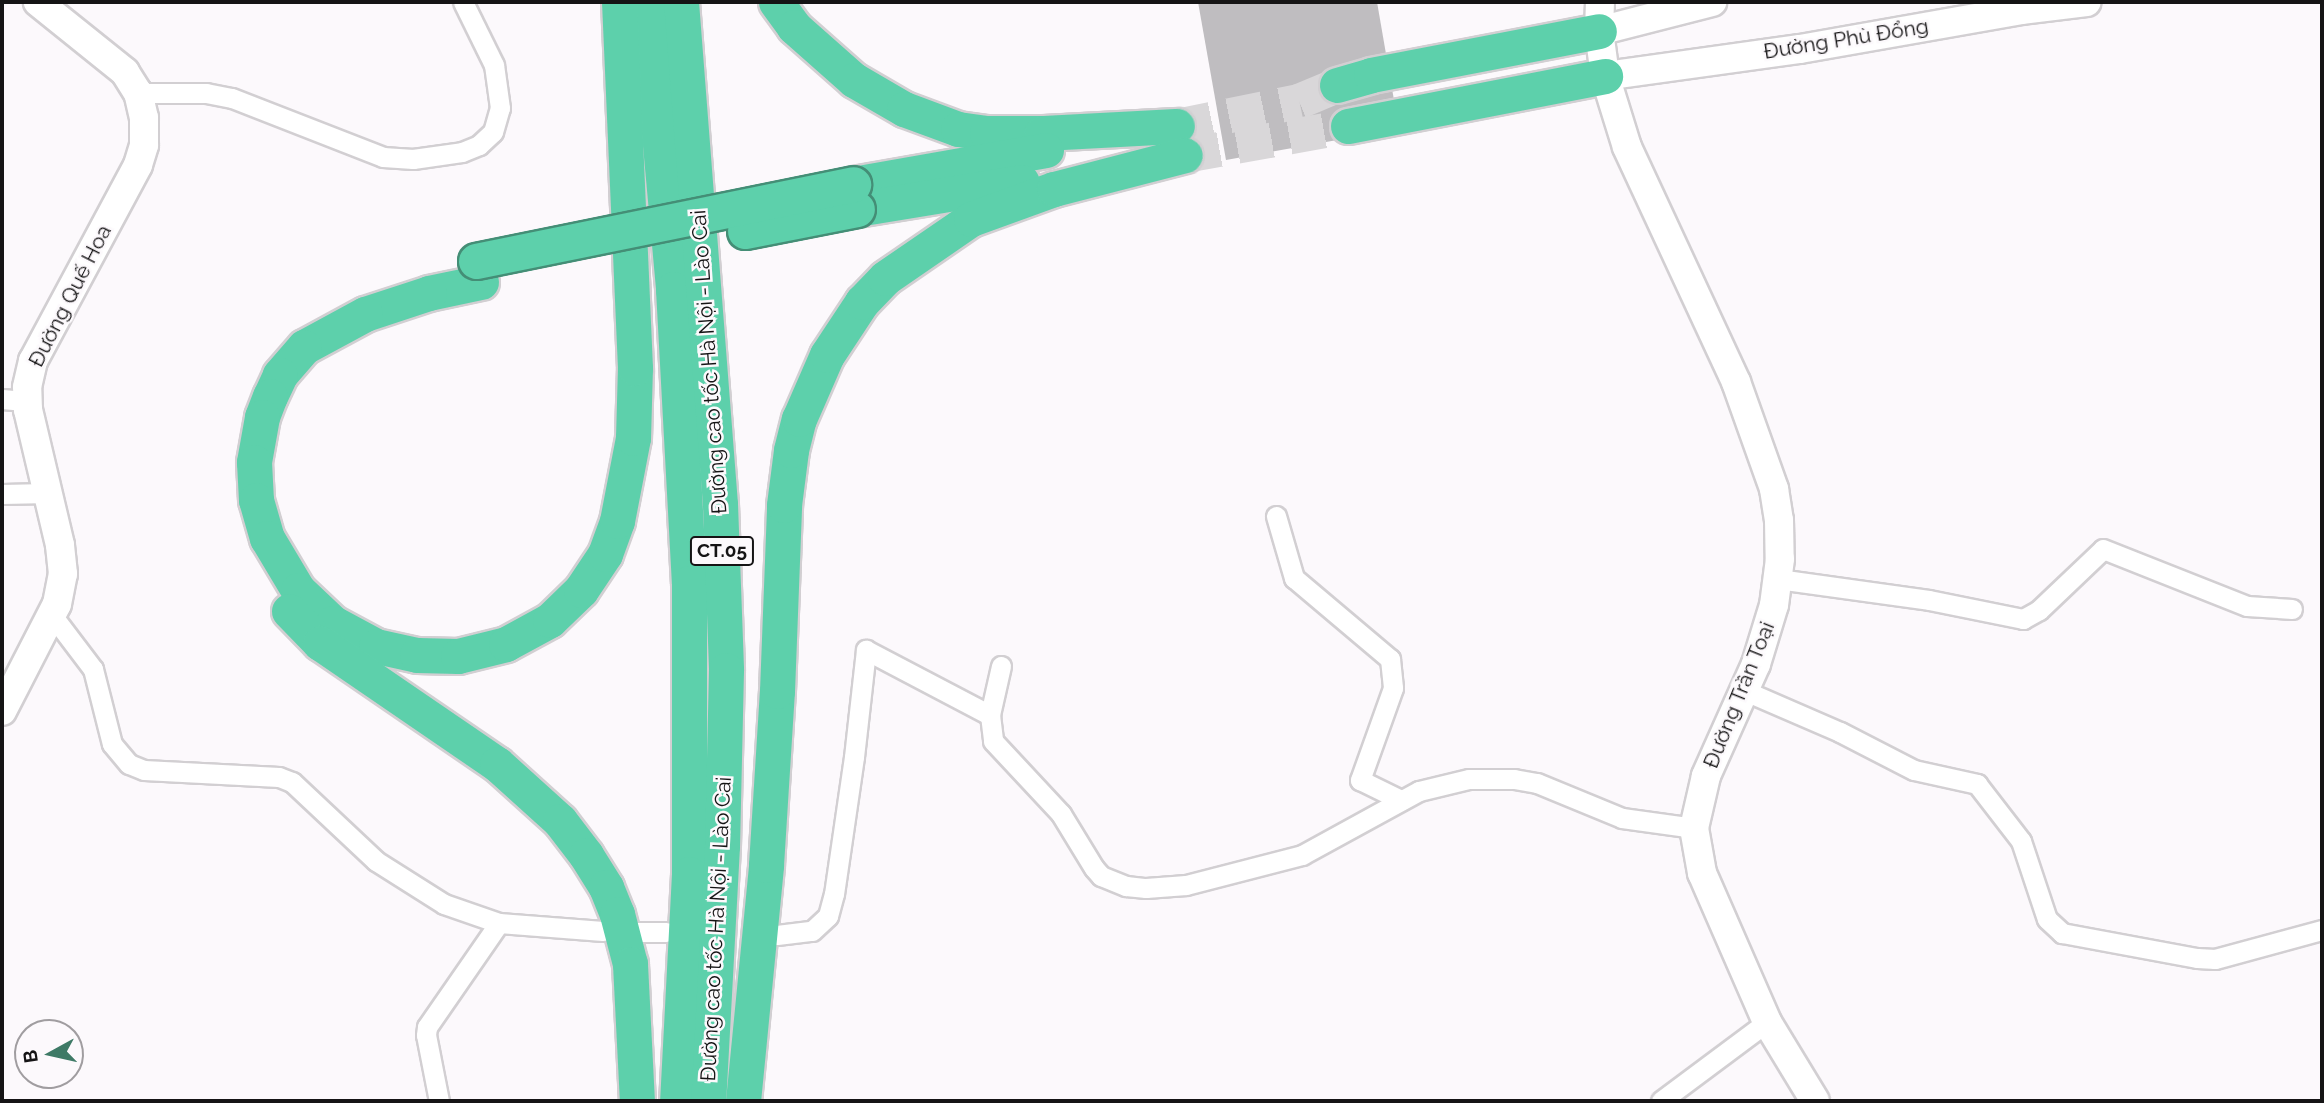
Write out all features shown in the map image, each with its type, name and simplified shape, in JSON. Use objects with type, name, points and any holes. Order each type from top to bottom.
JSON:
[{"type":"highway","points":[[619,2],[635,368],[634,438],[617,521],[605,554],[581,590],[550,620],[506,644],[458,656],[417,655],[376,646],[333,623],[298,590],[267,538],[257,500],[254,461],[262,417],[280,375],[304,347],[375,310],[429,293],[478,272],[855,196],[1181,141]]},
{"type":"highway","name":"Đường cao tốc Hà Nội - Lào Cai","points":[[647,2],[673,289],[689,583],[689,874],[677,1101]]},
{"type":"highway","name":"Đường cao tốc Hà Nội - Lào Cai","points":[[681,2],[720,504],[726,670],[722,846],[708,1101]]},
{"type":"highway","points":[[776,2],[794,27],[854,80],[904,109],[958,129],[987,133],[1181,141]]},
{"type":"highway","points":[[1337,85],[1599,16]]},
{"type":"highway","points":[[1348,126],[1605,76]]},
{"type":"highway","points":[[743,1101],[766,865],[784,505],[791,450],[799,419],[827,355],[862,303],[885,278],[971,219],[1181,141]]},
{"type":"highway","points":[[478,272],[428,271],[357,295],[328,308],[278,343],[260,363],[240,414],[232,465],[234,506],[247,548],[282,604],[320,643],[498,764],[560,821],[586,855],[606,887],[617,914],[630,964],[634,996],[637,1101]]},
{"type":"street","name":"Đường Quế Hoa","points":[[3,707],[52,615],[63,574],[60,545],[48,493],[15,400],[33,361],[138,165],[145,145],[144,118],[138,93],[125,72],[38,2]]},
{"type":"street","points":[[138,93],[206,93],[232,98],[383,157],[414,159],[462,152],[479,145],[493,132],[500,108],[494,65],[463,2]]},
{"type":"street","points":[[1599,16],[1712,2]]},
{"type":"street","name":"Đường Phù Đổng","points":[[1605,76],[1800,49],[2021,9],[2087,2]]},
{"type":"street","name":"Đường Trần Toại","points":[[1599,16],[1605,76],[1627,147],[1737,382],[1766,464],[1779,520],[1778,579],[1766,636],[1706,776],[1694,828],[1702,873],[1766,1022],[1815,1101]]},
{"type":"street","points":[[2,495],[48,493]]},
{"type":"street","points":[[1276,516],[1294,578],[1390,659],[1393,688],[1360,780],[1401,800]]},
{"type":"street","points":[[1778,579],[1929,600],[2023,619],[2039,610],[2104,550],[2247,606],[2292,609]]},
{"type":"street","points":[[52,615],[93,669],[112,744],[129,764],[144,770],[279,778],[292,782],[306,792],[353,842],[409,885],[444,904],[499,923],[603,931]]},
{"type":"street","points":[[776,935],[812,931],[828,916],[834,894],[854,757],[866,650],[990,715]]},
{"type":"street","points":[[1001,666],[990,715],[993,741],[1061,814],[1101,876],[1126,886],[1146,888],[1186,885],[1302,855],[1419,791],[1452,781],[1514,779],[1553,787],[1579,802],[1622,818],[1694,828]]},
{"type":"street","points":[[1744,690],[1840,732],[1914,770],[1977,784],[2021,841],[2047,919],[2062,933],[2215,959],[2322,930]]},
{"type":"street","points":[[439,1101],[426,1035],[427,1027],[499,923]]},
{"type":"street","points":[[634,932],[666,932]]},
{"type":"street","points":[[1661,1101],[1766,1022]]},
{"type":"building","points":[[1198,2],[1377,2],[1399,129],[1226,160]]},
{"type":"tunnel","points":[[1177,126],[1299,101],[1337,85]]},
{"type":"tunnel","points":[[1185,155],[1348,126]]}]
